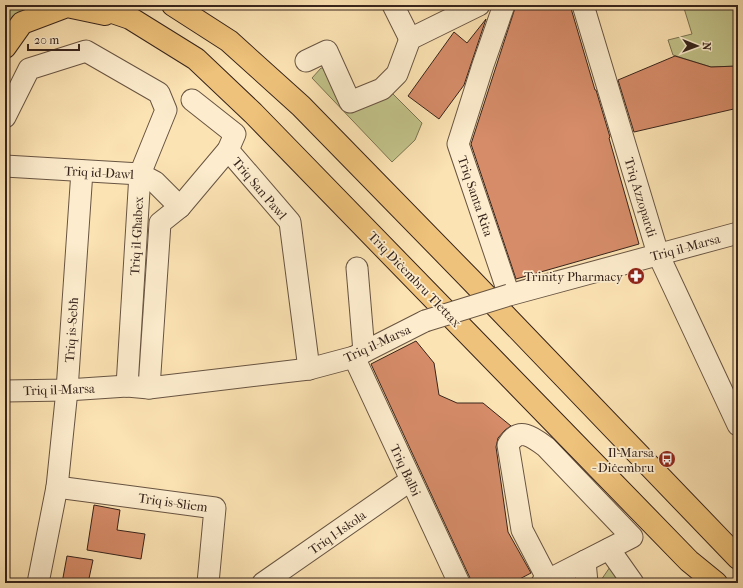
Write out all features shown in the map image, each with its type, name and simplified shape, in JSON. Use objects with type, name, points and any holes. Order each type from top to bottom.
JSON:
[{"type":"highway","name":"Triq Diċembru Tlettax","points":[[92,5],[130,18],[196,59],[254,113],[689,561],[716,583]]},
{"type":"highway","points":[[173,5],[229,41],[301,106],[477,286],[738,558]]},
{"type":"highway","points":[[202,5],[229,41]]},
{"type":"highway","points":[[5,47],[22,23],[67,6],[130,18]]},
{"type":"street","points":[[393,5],[410,39]]},
{"type":"street","points":[[306,61],[327,51],[350,102],[382,89],[397,74],[410,39],[479,5]]},
{"type":"street","name":"Triq Santa Rita","points":[[504,5],[458,144],[509,295]]},
{"type":"street","name":"Triq Azzopardi","points":[[583,5],[658,254],[738,425]]},
{"type":"street","name":"Triq il-Għabex","points":[[5,117],[29,69],[86,51],[159,93],[166,110],[140,174],[127,386]]},
{"type":"street","name":"Triq San Pawl","points":[[192,100],[235,134],[228,150],[290,222],[309,369]]},
{"type":"street","name":"Triq il-Għabex","points":[[149,388],[160,223],[180,207],[228,150]]},
{"type":"street","name":"Triq id-Dawl","points":[[5,166],[140,174],[155,182],[180,207]]},
{"type":"street","name":"Triq is-Sebħ","points":[[38,583],[57,487],[67,390],[82,171]]},
{"type":"street","name":"Triq il-Marsa","points":[[5,391],[67,390],[127,386],[149,388],[309,369],[359,355],[425,321],[509,295],[738,233]]},
{"type":"street","points":[[357,268],[359,355]]},
{"type":"street","name":"Triq Balbi","points":[[359,355],[411,480],[459,583]]},
{"type":"street","points":[[517,435],[533,436],[546,447],[632,537],[609,549],[545,582],[522,530],[508,445],[512,439],[517,435]]},
{"type":"street","name":"Triq l-Iskola","points":[[263,583],[411,480]]},
{"type":"street","name":"Triq is-Sliem","points":[[57,487],[215,508],[208,583]]},
{"type":"street","points":[[609,549],[632,583]]},
{"type":"street","points":[[584,562],[587,583]]},
{"type":"green space","points":[[5,5],[29,5],[5,36]]},
{"type":"green space","points":[[683,5],[736,5],[738,10],[738,66],[711,67],[673,55],[668,40],[692,34]]},
{"type":"green space","points":[[321,68],[330,69],[340,97],[392,93],[422,123],[415,140],[392,162],[312,78]]},
{"type":"green space","points":[[610,567],[619,583],[599,583]]},
{"type":"building","points":[[516,5],[570,5],[610,137],[609,138],[639,244],[516,279],[471,144]]},
{"type":"building","points":[[486,19],[464,85],[439,119],[408,96],[454,32],[467,43]]},
{"type":"building","points":[[675,56],[711,67],[738,66],[738,108],[634,132],[618,80]]},
{"type":"building","points":[[416,341],[434,363],[439,395],[457,403],[483,403],[511,426],[498,438],[496,447],[508,532],[531,573],[512,583],[471,583],[371,364]]},
{"type":"building","points":[[94,505],[120,510],[117,530],[145,534],[141,559],[87,550]]},
{"type":"building","points":[[67,556],[93,560],[88,583],[62,583]]},
{"type":"place","name":"Trinity Pharmacy","points":[[636,276]]},
{"type":"place","name":"Il-Marsa - Diċembru","points":[[667,459]]}]
